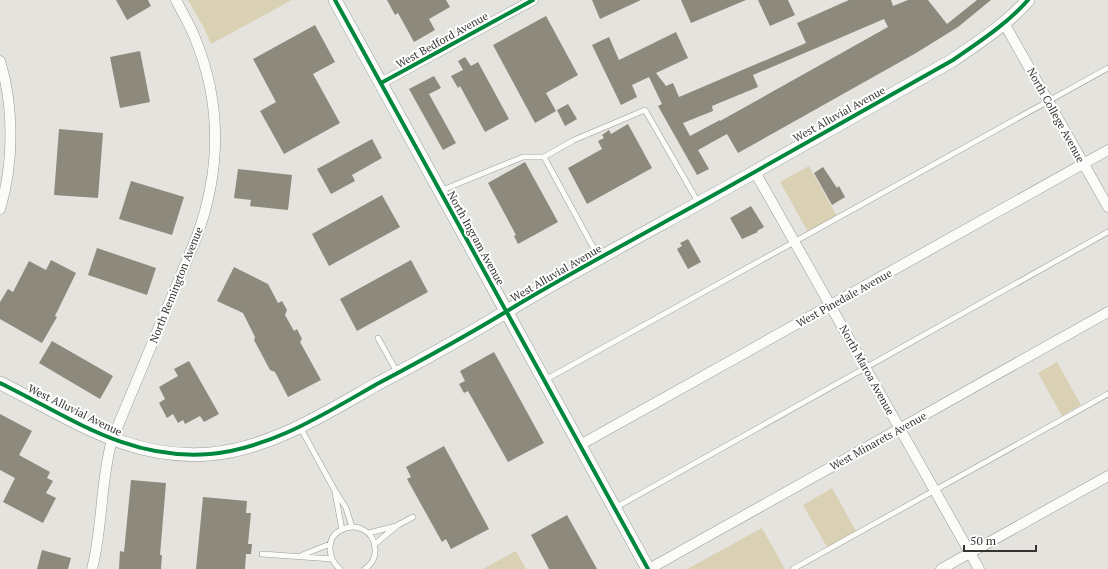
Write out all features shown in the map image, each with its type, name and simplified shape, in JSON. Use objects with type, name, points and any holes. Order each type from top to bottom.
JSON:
[{"type":"street","name":"North Remington Avenue","points":[[92,569],[99,531],[107,458],[112,440],[197,236],[207,205],[214,165],[216,128],[208,75],[195,36],[176,0]]},
{"type":"street","name":"North Ingram Avenue","points":[[334,0],[648,569]]},
{"type":"street","name":"West Bedford Avenue","points":[[381,83],[533,0]]},
{"type":"street","name":"West Alluvial Avenue","points":[[0,383],[112,440],[135,447],[158,452],[209,454],[257,445],[300,427],[398,373],[953,60],[1004,23],[1028,0]]},
{"type":"street","name":"North College Avenue","points":[[1004,23],[1108,207]]},
{"type":"street","points":[[0,60],[8,94],[10,124],[7,176],[0,208]]},
{"type":"street","name":"West Pinedale Avenue","points":[[580,445],[1108,150]]},
{"type":"street","name":"North Maroa Avenue","points":[[755,172],[979,569]]},
{"type":"street","name":"West Minarets Avenue","points":[[648,569],[1108,312]]},
{"type":"street","points":[[942,569],[1108,476]]},
{"type":"lane","points":[[544,380],[1108,68]]},
{"type":"lane","points":[[440,191],[523,157],[544,156],[574,140],[645,110],[699,203]]},
{"type":"lane","points":[[544,156],[599,259]]},
{"type":"lane","points":[[615,508],[1108,232]]},
{"type":"lane","points":[[378,338],[398,373]]},
{"type":"lane","points":[[793,569],[1108,394]]},
{"type":"lane","points":[[300,427],[346,508],[352,527]]},
{"type":"lane","points":[[334,489],[342,530]]},
{"type":"lane","points":[[375,544],[398,525],[413,517]]},
{"type":"lane","points":[[368,533],[398,525]]},
{"type":"lane","points":[[340,569],[332,559],[330,544],[333,538],[342,530],[352,527],[360,528],[368,533],[372,537],[375,544],[376,552],[374,559],[370,566],[365,569]]},
{"type":"lane","points":[[298,557],[330,544]]},
{"type":"lane","points":[[262,554],[332,559]]},
{"type":"shaded area","points":[[188,0],[292,0],[211,44],[203,26]]},
{"type":"shaded area","points":[[809,166],[837,216],[808,232],[780,182]]},
{"type":"shaded area","points":[[1057,362],[1081,405],[1062,416],[1038,373]]},
{"type":"shaded area","points":[[832,488],[856,531],[827,547],[803,505]]},
{"type":"shaded area","points":[[762,528],[785,569],[687,569]]},
{"type":"shaded area","points":[[516,551],[526,569],[483,569]]},
{"type":"building","points":[[116,0],[148,0],[151,6],[127,20]]},
{"type":"building","points":[[387,0],[446,0],[450,7],[429,19],[435,30],[414,42],[398,13],[395,15]]},
{"type":"building","points":[[592,0],[641,0],[600,19]]},
{"type":"building","points":[[681,0],[746,0],[691,23]]},
{"type":"building","points":[[758,0],[788,0],[795,15],[770,26]]},
{"type":"building","points":[[849,0],[891,0],[893,6],[908,0],[928,0],[947,24],[977,0],[991,0],[958,27],[916,53],[738,153],[727,134],[698,150],[709,169],[697,175],[658,106],[662,104],[649,77],[632,85],[637,97],[621,105],[592,45],[609,37],[619,60],[676,32],[688,58],[656,73],[666,86],[673,83],[679,97],[806,43],[797,23]],"holes":[[[884,19],[888,27],[720,121],[690,136],[683,123],[713,111],[712,106],[758,87],[753,75]]]},
{"type":"building","points":[[546,16],[578,75],[546,93],[556,111],[535,123],[493,45]]},
{"type":"building","points":[[315,25],[335,62],[313,74],[340,123],[284,154],[260,111],[276,102],[253,59]]},
{"type":"building","points":[[140,51],[150,102],[120,108],[110,57]]},
{"type":"building","points":[[465,57],[471,66],[478,62],[509,119],[485,132],[460,86],[458,88],[451,76],[463,70],[458,61]]},
{"type":"building","points":[[434,76],[441,88],[429,94],[456,143],[443,150],[409,89]]},
{"type":"building","points":[[568,104],[577,119],[565,126],[557,110]]},
{"type":"building","points":[[628,124],[652,168],[587,204],[568,168],[602,149],[598,141],[604,138],[602,135],[609,130],[611,134]]},
{"type":"building","points":[[59,129],[103,133],[98,198],[54,195]]},
{"type":"building","points":[[372,139],[382,158],[352,175],[355,181],[331,194],[317,169]]},
{"type":"building","points":[[525,162],[558,222],[518,244],[514,236],[516,235],[488,183]]},
{"type":"building","points":[[823,167],[837,188],[839,186],[845,197],[832,205],[814,173]]},
{"type":"building","points":[[238,169],[292,175],[288,210],[250,206],[251,200],[234,198]]},
{"type":"building","points":[[131,181],[184,197],[172,235],[119,219]]},
{"type":"building","points":[[382,195],[400,227],[329,266],[312,234]]},
{"type":"building","points":[[751,206],[764,227],[757,231],[758,232],[742,239],[730,218]]},
{"type":"building","points":[[688,239],[701,262],[688,269],[677,249],[682,246],[680,243]]},
{"type":"building","points":[[97,248],[156,268],[147,295],[88,275]]},
{"type":"building","points":[[51,260],[76,273],[55,316],[57,317],[42,343],[0,319],[0,302],[8,289],[13,292],[29,261],[46,270]]},
{"type":"building","points":[[411,260],[428,292],[357,331],[340,299]]},
{"type":"building","points":[[234,267],[268,284],[278,303],[282,301],[287,310],[285,315],[294,331],[297,329],[302,339],[300,342],[321,380],[288,397],[275,372],[270,370],[254,340],[255,337],[243,313],[217,301]]},
{"type":"building","points":[[52,341],[113,376],[100,399],[39,363]]},
{"type":"building","points":[[494,352],[544,443],[508,462],[468,391],[464,393],[459,384],[465,381],[460,371]]},
{"type":"building","points":[[189,361],[219,414],[204,422],[200,416],[185,424],[183,420],[178,423],[173,414],[167,418],[159,403],[165,399],[159,387],[178,376],[174,369]]},
{"type":"building","points":[[0,414],[32,431],[19,455],[50,472],[47,478],[53,481],[46,493],[56,498],[43,523],[3,502],[15,478],[0,470]]},
{"type":"building","points":[[444,446],[489,529],[451,549],[446,539],[442,542],[407,479],[411,477],[406,467]]},
{"type":"building","points":[[131,480],[166,483],[160,555],[162,555],[161,569],[119,569],[120,551],[124,552]]},
{"type":"building","points":[[203,497],[247,501],[246,513],[251,513],[248,544],[252,544],[251,554],[246,554],[245,569],[196,569]]},
{"type":"building","points":[[567,515],[597,569],[549,569],[531,535]]},
{"type":"building","points":[[42,550],[71,558],[68,569],[37,569]]},
{"type":"cycle path","points":[[335,0],[648,569]]},
{"type":"cycle path","points":[[381,83],[533,0]]},
{"type":"cycle path","points":[[0,383],[100,434],[126,444],[152,451],[180,454],[210,454],[255,445],[317,418],[450,344],[573,272],[728,187],[953,60],[1002,25],[1028,0]]}]
